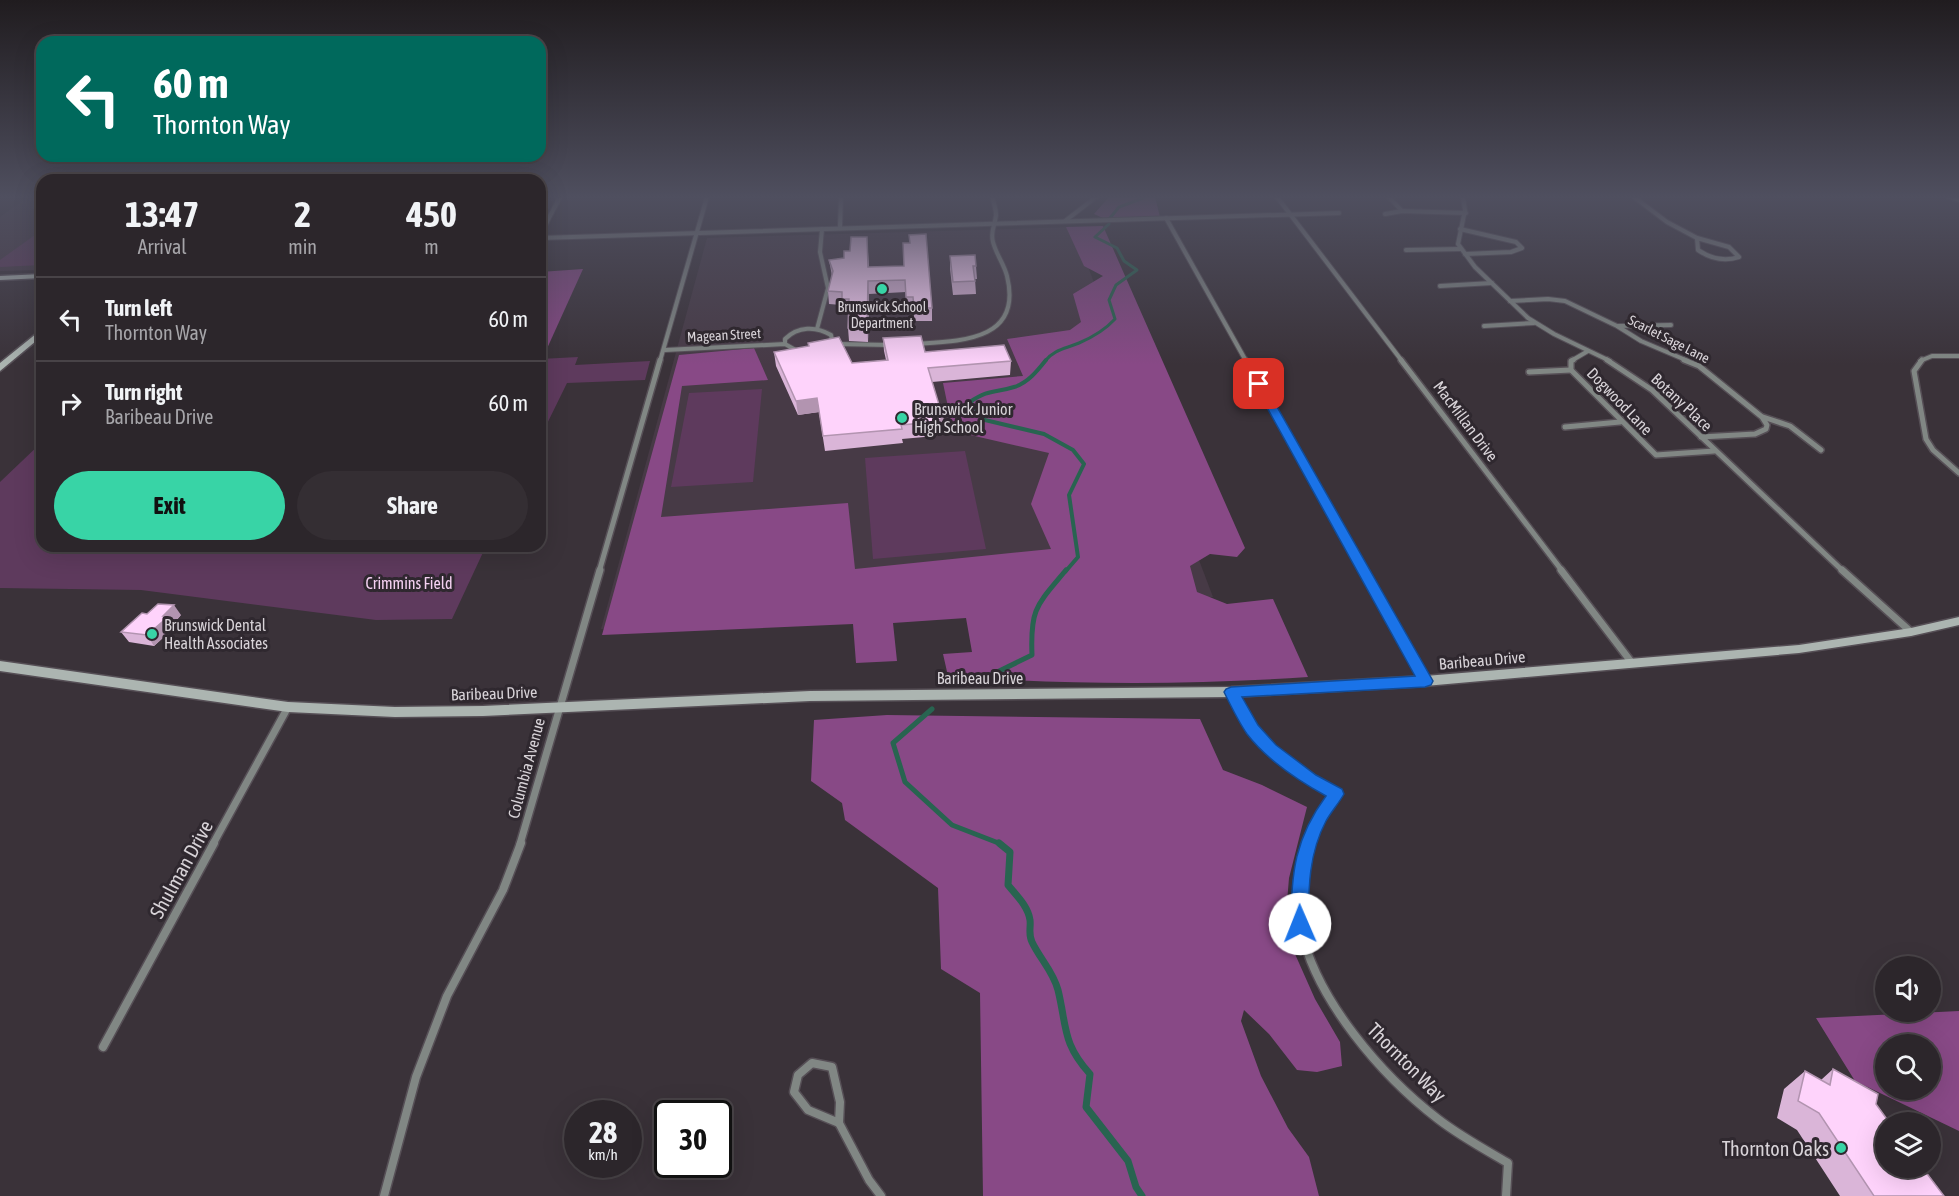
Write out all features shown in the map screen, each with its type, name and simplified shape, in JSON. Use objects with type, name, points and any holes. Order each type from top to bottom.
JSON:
[{"type":"street","name":"Columbia Avenue","points":[[384,1196],[416,1077],[447,996],[503,890],[524,835],[558,708],[691,253]]},
{"type":"street","points":[[820,253],[828,288],[817,329],[831,335],[830,344]]},
{"type":"street","points":[[909,344],[957,341],[978,337],[993,330],[1006,318],[1011,298],[1008,279],[998,253]]},
{"type":"street","points":[[1185,253],[1425,681]]},
{"type":"street","name":"MacMillan Drive","points":[[1320,253],[1632,663]]},
{"type":"street","points":[[1465,254],[1492,253]]},
{"type":"street","points":[[1703,253],[1728,260],[1739,257],[1737,253]]},
{"type":"street","name":"Botany Place","points":[[1465,254],[1534,323],[1627,370],[1652,390],[1714,451],[1911,632]]},
{"type":"street","points":[[0,278],[36,276]]},
{"type":"street","points":[[1440,286],[1492,283]]},
{"type":"street","name":"Scarlet Sage Lane","points":[[1510,301],[1548,299],[1564,301],[1617,326],[1641,341],[1699,366],[1762,417]]},
{"type":"street","points":[[1484,327],[1534,323]]},
{"type":"street","points":[[1617,326],[1671,325]]},
{"type":"street","name":"Magean Street","points":[[785,344],[785,339],[794,332],[817,329]]},
{"type":"street","points":[[0,368],[36,337]]},
{"type":"street","name":"Magean Street","points":[[664,350],[785,344],[794,350],[806,352]]},
{"type":"street","points":[[823,349],[830,344],[899,345]]},
{"type":"street","name":"Dogwood Lane","points":[[1588,351],[1571,361],[1571,370],[1620,422],[1656,455],[1714,451]]},
{"type":"street","points":[[1959,356],[1926,357],[1916,363],[1914,371],[1926,439],[1933,450],[1959,473]]},
{"type":"street","points":[[1529,372],[1571,370]]},
{"type":"street","points":[[1701,437],[1755,434],[1766,429],[1767,425],[1762,417]]},
{"type":"street","points":[[1762,417],[1790,426],[1821,450]]},
{"type":"street","points":[[1565,427],[1620,422]]},
{"type":"street","name":"Baribeau Drive","points":[[0,666],[288,707],[395,712],[558,708],[833,696],[1231,692],[1425,681],[1799,649],[1911,632],[1959,621]]},
{"type":"street","name":"Thornton Way","points":[[1231,692],[1252,729],[1270,750],[1310,780],[1336,794],[1319,818],[1309,843],[1299,882],[1300,924],[1310,955],[1333,1004],[1368,1055],[1401,1088],[1438,1119],[1508,1163],[1506,1196]]},
{"type":"street","name":"Shulman Drive","points":[[103,1047],[288,707]]},
{"type":"street","points":[[839,1124],[808,1110],[794,1092],[798,1075],[812,1063],[832,1067],[840,1102],[839,1124],[869,1180],[881,1196]]},
{"type":"shaded area","points":[[0,253],[36,253],[36,270],[0,271]]},
{"type":"shaded area","name":"Brunswick Junior High School","points":[[703,253],[1083,253],[1213,597],[601,629]]},
{"type":"shaded area","points":[[1078,253],[1115,253],[1245,548],[1237,557],[1210,554],[1190,566],[1197,592],[1227,604],[1273,599],[1308,677],[1128,683],[948,676],[943,654],[972,652],[966,618],[893,623],[897,661],[856,663],[853,624],[602,635],[679,355],[754,348],[768,380],[682,386],[661,517],[848,503],[855,569],[1051,549],[1031,504],[1049,453],[953,431],[943,383],[1023,376],[1007,339],[1070,330],[1081,322],[1073,294],[1103,276],[1084,266]]},
{"type":"shaded area","points":[[583,269],[546,351],[546,272]]},
{"type":"shaded area","points":[[887,715],[1200,719],[1223,770],[1262,785],[1307,807],[1289,878],[1286,914],[1295,954],[1315,999],[1340,1042],[1342,1066],[1317,1072],[1297,1070],[1269,1034],[1244,1010],[1241,1021],[1261,1076],[1288,1128],[1309,1157],[1319,1196],[983,1196],[980,993],[941,969],[938,888],[845,820],[842,803],[811,781],[814,720]]},
{"type":"shaded area","points":[[1959,1011],[1959,1131],[1941,1122],[1941,1112],[1919,1112],[1895,1100],[1941,1100],[1941,1034],[1875,1034],[1875,1091],[1855,1081],[1816,1018],[1875,1015],[1875,1022],[1941,1022],[1941,1012]]},
{"type":"green space","points":[[10,253],[36,253],[36,265],[0,267],[0,260]]},
{"type":"green space","points":[[578,357],[575,365],[650,361],[645,380],[567,383],[546,426],[546,359]]},
{"type":"green space","points":[[762,389],[753,482],[671,487],[689,393]]},
{"type":"green space","name":"Crimmins Field","points":[[36,448],[36,552],[483,552],[452,619],[376,620],[141,590],[0,588],[0,482]]},
{"type":"green space","points":[[965,451],[986,549],[873,559],[865,458]]},
{"type":"building","name":"Brunswick School Department","points":[[844,253],[868,253],[868,267],[904,266],[903,253],[928,253],[932,308],[914,308],[913,297],[906,297],[905,280],[868,281],[867,328],[848,328],[849,299],[842,299],[842,292],[828,291],[833,271],[829,260],[844,258]]},
{"type":"building","points":[[975,255],[976,266],[973,266],[975,281],[953,282],[950,256]]},
{"type":"building","points":[[921,336],[925,352],[1004,345],[1011,361],[928,368],[943,418],[935,422],[901,425],[902,429],[823,436],[817,398],[796,401],[774,352],[809,346],[808,343],[839,337],[852,363],[888,360],[883,338]]},
{"type":"building","points":[[158,604],[174,605],[163,616],[169,616],[147,635],[121,632],[142,613],[147,614]]},
{"type":"building","points":[[1833,1069],[1875,1092],[1876,1104],[1882,1112],[1875,1112],[1875,1178],[1930,1178],[1944,1196],[1874,1196],[1819,1113],[1798,1101],[1805,1071],[1830,1085]]},
{"type":"waterway","points":[[1046,360],[1056,352],[1098,333],[1115,319],[1109,300],[1116,285],[1137,270],[1124,261],[1120,253]]},
{"type":"waterway","points":[[1046,360],[1024,382],[1014,387],[987,393],[970,402],[985,420],[1044,434],[1073,450],[1084,464],[1069,495],[1078,557],[1065,572]]},
{"type":"waterway","points":[[985,678],[1032,655],[1032,627],[1037,608],[1066,570]]},
{"type":"waterway","points":[[932,709],[893,743],[905,782],[952,825],[1000,843]]},
{"type":"waterway","points":[[1000,843],[1010,852],[1008,885],[1027,910],[1031,939],[1056,983],[1070,1044],[1090,1074],[1086,1107],[1128,1161],[1136,1187],[1142,1196]]},
{"type":"place","name":"Brunswick School Department","points":[[882,289]]},
{"type":"place","name":"Brunswick Junior High School","points":[[902,418]]},
{"type":"place","name":"Brunswick Dental Health Associates","points":[[152,634]]},
{"type":"place","name":"Thornton Oaks","points":[[1841,1148]]},
{"type":"route","points":[[1259,384],[1425,681],[1231,692],[1252,729],[1270,750],[1310,780],[1336,794],[1319,818],[1309,843],[1299,882],[1300,924]]}]
